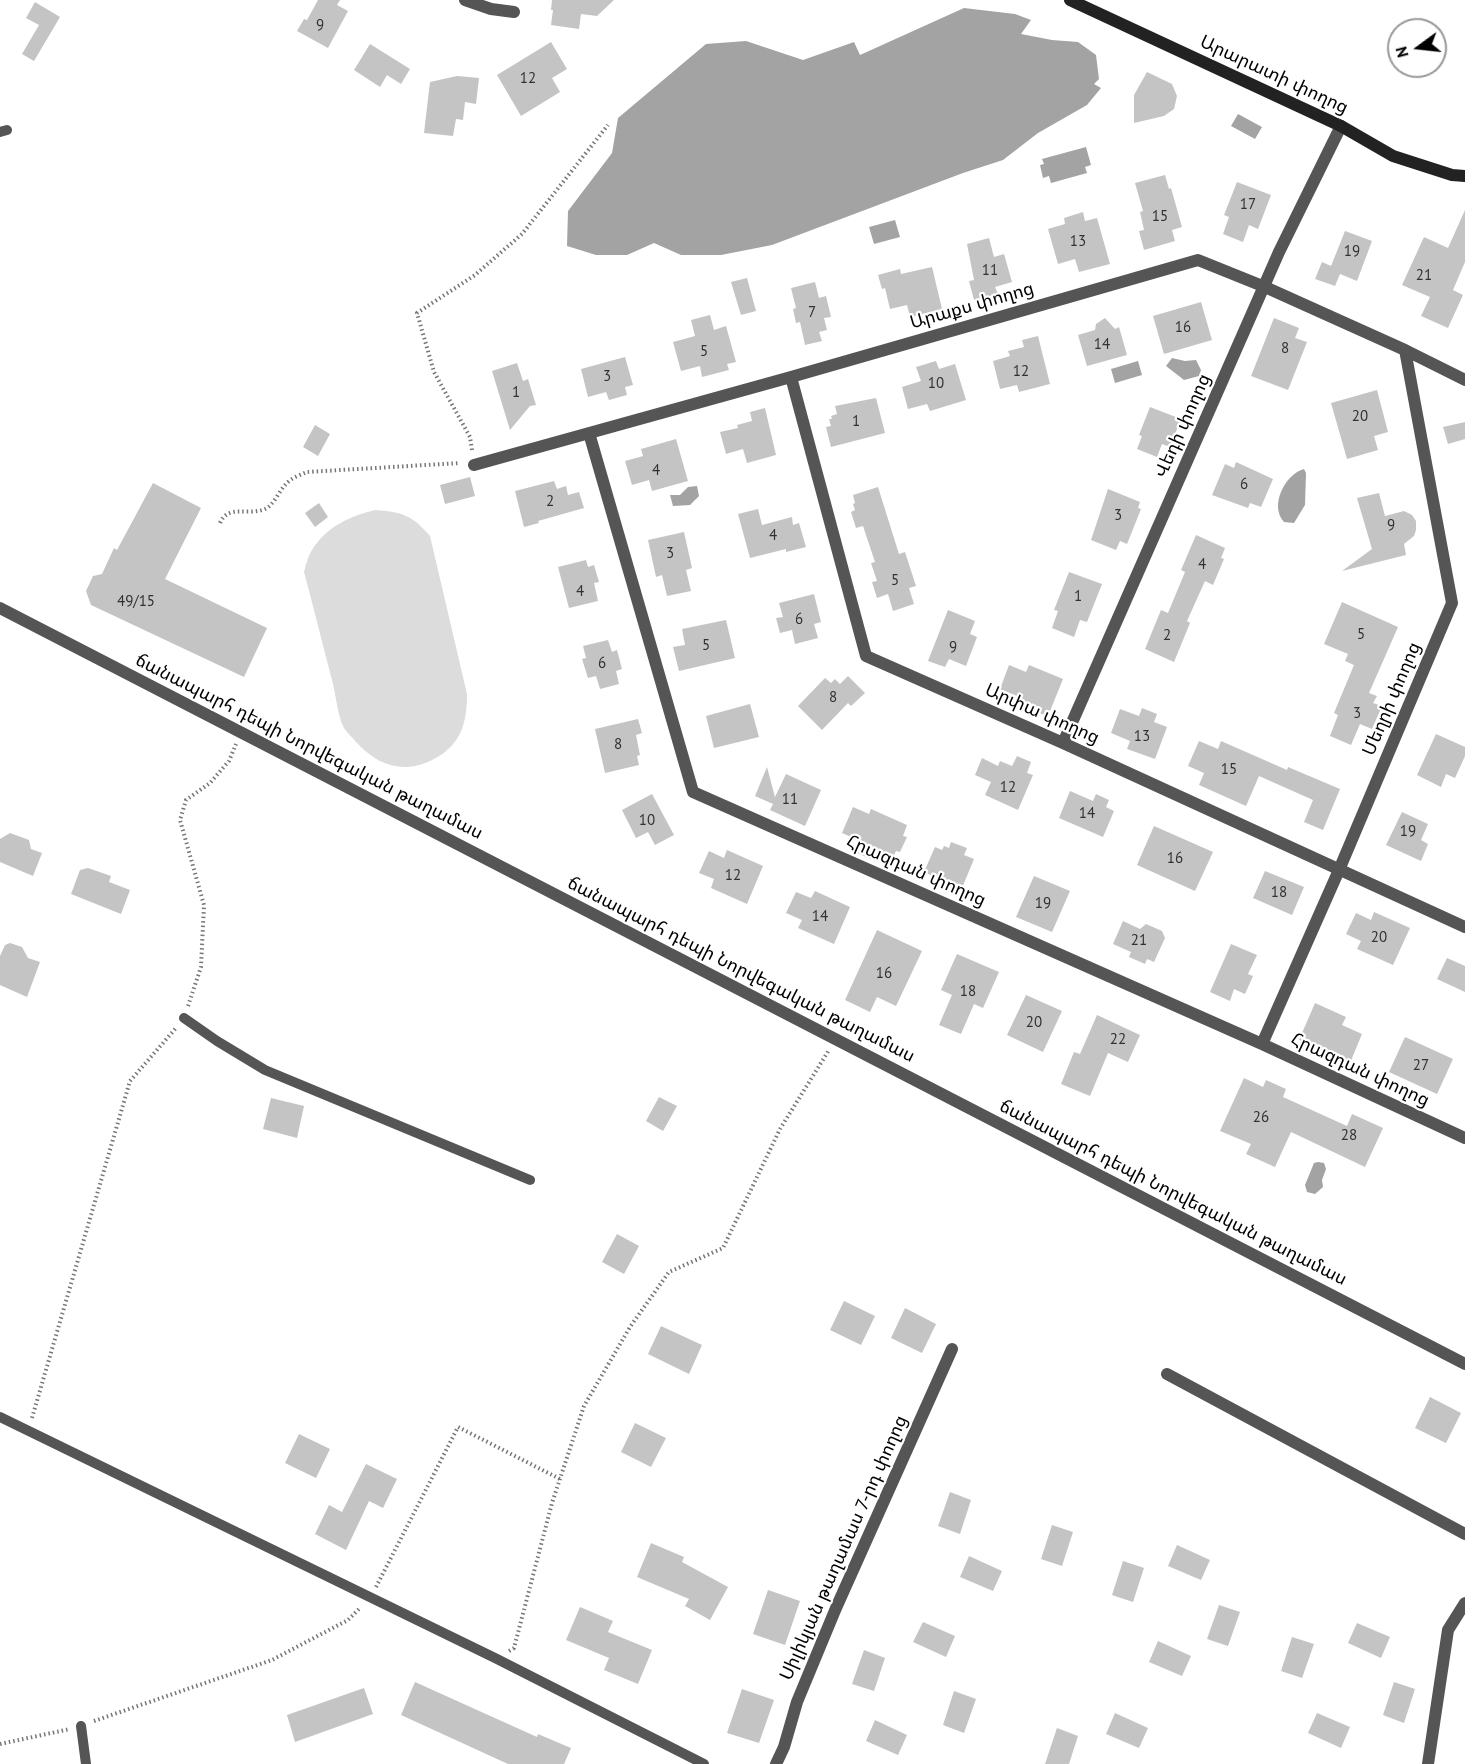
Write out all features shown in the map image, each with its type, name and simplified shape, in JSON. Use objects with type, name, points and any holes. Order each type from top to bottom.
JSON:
[{"type":"street","points":[[465,0],[491,9],[514,12]]},
{"type":"street","name":"Արարատի փողոց","points":[[1073,0],[1341,126],[1393,156],[1452,175],[1465,176]]},
{"type":"street","name":"Վեդի փողոց","points":[[1063,743],[1279,252],[1341,126]]},
{"type":"street","name":"Արաքս փողոց","points":[[474,465],[1198,260],[1265,287],[1405,350],[1465,381]]},
{"type":"street","name":"Մեղրի փողոց","points":[[1262,1044],[1339,870],[1452,603],[1405,350]]},
{"type":"street","name":"Արփա փողոց","points":[[791,377],[866,656],[1063,743],[1465,927]]},
{"type":"street","name":"Հրազդան փողոց","points":[[589,433],[693,792],[1262,1044],[1465,1138]]},
{"type":"street","name":"ճանապարհ դեպի Նորվեգական թաղամաս","points":[[0,608],[1465,1364]]},
{"type":"street","name":"Սիլիկյան թաղամաս 7-րդ փողոց","points":[[776,1764],[784,1747],[797,1702],[836,1608],[952,1348]]},
{"type":"street","points":[[1167,1374],[1465,1534]]},
{"type":"street","points":[[1428,1764],[1448,1630],[1465,1603]]},
{"type":"lane","points":[[184,1018],[265,1070],[530,1180]]},
{"type":"lane","points":[[0,1417],[495,1658],[704,1764]]},
{"type":"lane","points":[[81,1726],[86,1764]]},
{"type":"path","points":[[220,523],[223,515],[231,511],[253,513],[268,508],[288,482],[307,472],[454,462],[474,465],[470,437],[434,372],[417,313],[475,275],[522,234],[608,125]]},
{"type":"path","points":[[28,1431],[130,1081],[184,1018],[201,967],[204,905],[180,820],[186,800],[210,783],[229,762],[241,733]]},
{"type":"path","points":[[495,1658],[514,1648],[560,1479],[585,1406],[630,1327],[669,1272],[723,1248],[780,1129],[835,1039]]},
{"type":"path","points":[[0,1744],[81,1726],[272,1660],[348,1620],[370,1597],[458,1427],[560,1479]]},
{"type":"shaded area","points":[[964,8],[1015,14],[1031,20],[1021,34],[1078,42],[1096,55],[1099,79],[1094,84],[1101,88],[1087,105],[1038,133],[1003,160],[772,245],[721,255],[681,255],[654,243],[627,255],[596,255],[567,246],[568,211],[612,153],[618,118],[706,44],[746,41],[803,60],[854,42],[860,55]]},
{"type":"shaded area","points":[[1238,114],[1262,127],[1255,139],[1231,126]]},
{"type":"shaded area","points":[[1086,147],[1091,165],[1085,167],[1087,173],[1051,183],[1049,176],[1043,178],[1040,165],[1044,164],[1042,159]]},
{"type":"shaded area","points":[[895,220],[900,237],[874,244],[869,227]]},
{"type":"shaded area","points":[[1172,358],[1185,361],[1196,360],[1201,370],[1199,376],[1184,380],[1166,366]]},
{"type":"shaded area","points":[[1138,361],[1142,375],[1115,383],[1111,369]]},
{"type":"shaded area","points":[[1304,469],[1306,473],[1305,505],[1294,523],[1284,522],[1278,508],[1281,491],[1291,477]]},
{"type":"shaded area","points":[[697,486],[699,496],[690,505],[673,506],[670,495],[680,495],[688,487]]},
{"type":"shaded area","points":[[375,510],[406,516],[418,523],[430,536],[467,694],[464,724],[451,747],[434,759],[412,766],[392,766],[373,757],[344,728],[304,572],[311,552],[324,535],[348,519]]},
{"type":"shaded area","points":[[1314,1163],[1324,1163],[1326,1169],[1322,1180],[1323,1187],[1315,1194],[1307,1192],[1305,1185]]},
{"type":"building","points":[[318,0],[340,0],[337,5],[348,11],[328,48],[297,31],[304,19],[307,20]]},
{"type":"building","points":[[552,0],[614,0],[597,16],[581,14],[579,29],[551,25]]},
{"type":"building","points":[[35,2],[60,17],[34,61],[22,54],[39,25],[26,18]]},
{"type":"building","points":[[551,42],[567,69],[552,78],[560,92],[521,116],[497,75]]},
{"type":"building","points":[[370,44],[410,69],[401,84],[387,75],[380,87],[354,70]]},
{"type":"building","points":[[1147,72],[1172,84],[1177,96],[1174,109],[1164,116],[1134,123],[1134,95]]},
{"type":"building","points":[[457,76],[479,78],[476,104],[465,102],[463,120],[456,119],[453,136],[424,133],[430,82]]},
{"type":"building","points":[[1165,175],[1182,227],[1172,230],[1175,241],[1144,250],[1139,231],[1144,230],[1140,212],[1143,211],[1135,183]]},
{"type":"building","points":[[1237,182],[1271,195],[1258,229],[1249,225],[1243,242],[1223,234],[1229,217],[1224,215]]},
{"type":"building","points":[[1465,210],[1465,262],[1453,290],[1463,295],[1448,328],[1421,316],[1430,297],[1402,285],[1424,237],[1448,248]]},
{"type":"building","points":[[1083,212],[1085,221],[1097,218],[1110,264],[1079,272],[1075,259],[1058,264],[1048,229],[1065,224],[1064,218]]},
{"type":"building","points":[[1345,231],[1372,241],[1357,281],[1340,274],[1335,286],[1315,279],[1322,262],[1331,266]]},
{"type":"building","points":[[989,238],[994,257],[1004,254],[1012,282],[995,287],[998,294],[974,300],[969,281],[974,280],[967,244]]},
{"type":"building","points":[[932,267],[942,309],[910,317],[907,305],[890,309],[885,288],[882,289],[878,275],[900,269],[901,274]]},
{"type":"building","points":[[747,278],[756,311],[741,315],[731,282]]},
{"type":"building","points":[[815,282],[819,298],[826,296],[831,317],[824,318],[827,330],[819,332],[822,341],[805,345],[800,322],[796,323],[793,309],[796,308],[791,288]]},
{"type":"building","points":[[1201,302],[1212,340],[1164,354],[1153,316]]},
{"type":"building","points":[[710,315],[714,330],[726,326],[736,362],[727,364],[729,370],[702,377],[700,366],[681,371],[673,342],[695,336],[691,320]]},
{"type":"building","points":[[1105,318],[1115,329],[1119,327],[1127,355],[1087,366],[1078,335],[1095,330],[1096,324]]},
{"type":"building","points":[[1274,318],[1299,328],[1295,338],[1307,342],[1288,390],[1251,376]]},
{"type":"building","points":[[1038,336],[1050,384],[1019,392],[1017,385],[1000,389],[993,361],[1010,356],[1008,351],[1024,347],[1022,340]]},
{"type":"building","points":[[625,357],[633,385],[625,387],[627,395],[609,400],[606,392],[588,397],[581,369]]},
{"type":"building","points":[[936,361],[939,369],[955,364],[966,400],[930,411],[927,404],[908,409],[902,387],[921,381],[916,367]]},
{"type":"building","points":[[517,363],[523,381],[528,379],[536,405],[530,406],[510,430],[492,371]]},
{"type":"building","points":[[1377,390],[1388,432],[1374,436],[1378,450],[1347,459],[1331,403]]},
{"type":"building","points":[[876,398],[885,433],[831,447],[826,427],[831,426],[829,419],[832,419],[831,416],[837,414],[835,406]]},
{"type":"building","points":[[1150,407],[1181,419],[1170,447],[1162,444],[1157,457],[1137,449],[1142,436],[1139,435]]},
{"type":"building","points":[[765,408],[776,455],[747,463],[743,449],[726,454],[720,432],[738,428],[737,425],[752,421],[750,412]]},
{"type":"building","points":[[1465,422],[1465,439],[1448,444],[1443,427]]},
{"type":"building","points":[[315,425],[330,434],[318,456],[303,447]]},
{"type":"building","points":[[676,439],[688,481],[652,491],[649,480],[632,485],[625,461],[643,456],[641,449]]},
{"type":"building","points":[[1236,462],[1273,479],[1261,507],[1250,503],[1248,508],[1212,495],[1225,464],[1234,468]]},
{"type":"building","points":[[470,477],[475,496],[445,504],[440,485]]},
{"type":"building","points":[[554,481],[557,489],[566,486],[568,495],[579,492],[584,508],[524,527],[515,491]]},
{"type":"building","points":[[153,483],[201,508],[165,579],[267,628],[244,677],[91,605],[86,591],[93,576],[102,574],[114,548],[117,550]]},
{"type":"building","points":[[878,487],[899,554],[905,552],[916,586],[909,588],[914,604],[893,611],[888,594],[877,598],[872,582],[877,581],[871,563],[875,562],[863,526],[856,528],[851,512],[855,510],[853,495]]},
{"type":"building","points":[[1108,489],[1140,502],[1138,508],[1141,509],[1127,544],[1120,541],[1116,550],[1091,540]]},
{"type":"building","points":[[1379,493],[1385,516],[1404,511],[1412,515],[1416,521],[1414,536],[1404,544],[1406,555],[1342,571],[1372,549],[1357,498]]},
{"type":"building","points":[[319,503],[328,517],[315,527],[305,513]]},
{"type":"building","points":[[758,509],[762,525],[792,517],[793,525],[799,523],[806,547],[786,552],[786,549],[750,558],[738,514]]},
{"type":"building","points":[[684,532],[692,568],[686,570],[691,591],[667,596],[662,575],[656,577],[648,540]]},
{"type":"building","points":[[1196,535],[1225,548],[1221,558],[1224,559],[1213,585],[1205,581],[1187,621],[1190,623],[1174,662],[1145,649],[1161,610],[1168,613],[1185,572],[1181,570]]},
{"type":"building","points":[[586,560],[588,567],[594,565],[599,582],[594,583],[598,601],[569,608],[558,567]]},
{"type":"building","points":[[1069,572],[1102,584],[1087,622],[1080,620],[1074,637],[1052,628],[1058,611],[1054,610]]},
{"type":"building","points":[[814,594],[821,622],[814,624],[818,638],[795,644],[792,630],[780,633],[776,618],[783,617],[779,603]]},
{"type":"building","points":[[1342,602],[1398,627],[1369,693],[1377,696],[1373,703],[1382,706],[1372,729],[1360,724],[1351,745],[1330,736],[1338,715],[1334,713],[1354,665],[1345,661],[1348,654],[1324,644]]},
{"type":"building","points":[[948,610],[975,621],[970,634],[977,637],[966,666],[949,659],[945,667],[928,661]]},
{"type":"building","points":[[726,620],[735,658],[679,671],[673,647],[685,645],[682,629]]},
{"type":"building","points":[[608,640],[612,652],[617,650],[622,669],[616,671],[619,684],[600,689],[596,676],[588,678],[582,659],[586,658],[583,646]]},
{"type":"building","points":[[1009,665],[1026,672],[1029,665],[1063,679],[1048,716],[1013,705],[1017,696],[1000,689]]},
{"type":"building","points":[[848,676],[865,693],[851,706],[848,703],[822,730],[798,706],[825,678],[831,683],[835,679],[840,684]]},
{"type":"building","points":[[750,704],[759,737],[714,748],[706,716]]},
{"type":"building","points":[[1142,708],[1157,714],[1154,722],[1167,727],[1155,759],[1127,749],[1130,741],[1111,733],[1120,709],[1139,716]]},
{"type":"building","points":[[638,719],[642,733],[636,735],[640,755],[637,756],[639,765],[605,773],[595,729]]},
{"type":"building","points":[[1436,734],[1465,747],[1465,756],[1455,778],[1446,774],[1441,787],[1417,775]]},
{"type":"building","points":[[1199,741],[1218,749],[1221,741],[1287,770],[1288,767],[1340,789],[1323,830],[1304,822],[1313,800],[1259,776],[1246,806],[1199,785],[1204,773],[1188,766]]},
{"type":"building","points":[[1017,756],[1031,762],[1027,773],[1033,775],[1018,810],[985,795],[991,782],[975,775],[982,758],[998,766],[1000,761],[1012,766]]},
{"type":"building","points":[[767,767],[775,797],[786,774],[821,790],[805,826],[770,810],[773,804],[755,796]]},
{"type":"building","points":[[1070,791],[1093,801],[1096,794],[1109,800],[1106,807],[1114,811],[1103,837],[1059,818]]},
{"type":"building","points":[[652,794],[674,835],[655,845],[648,832],[636,838],[622,810]]},
{"type":"building","points":[[853,807],[869,814],[871,809],[907,825],[903,836],[907,837],[900,852],[896,851],[891,861],[877,855],[875,861],[853,851],[858,840],[842,833]]},
{"type":"building","points":[[1402,812],[1428,824],[1421,840],[1428,844],[1421,861],[1386,845]]},
{"type":"building","points":[[1154,826],[1213,852],[1195,891],[1137,865]]},
{"type":"building","points":[[10,833],[29,840],[31,849],[42,853],[33,876],[0,862],[0,839]]},
{"type":"building","points":[[951,842],[967,848],[964,855],[974,859],[962,888],[954,885],[952,889],[938,883],[939,879],[924,872],[935,847],[942,850],[944,846],[949,848]]},
{"type":"building","points":[[727,850],[763,866],[747,904],[711,888],[714,879],[699,873],[709,851],[724,858]]},
{"type":"building","points":[[88,868],[111,876],[109,882],[130,890],[121,914],[71,894],[80,870]]},
{"type":"building","points":[[1265,871],[1304,887],[1292,915],[1253,898]]},
{"type":"building","points":[[1034,876],[1070,891],[1052,932],[1016,917]]},
{"type":"building","points":[[815,891],[850,907],[834,944],[798,928],[802,920],[786,913],[796,892],[811,898]]},
{"type":"building","points":[[1374,912],[1410,928],[1393,965],[1357,949],[1361,941],[1346,934],[1356,913],[1371,920]]},
{"type":"building","points":[[1123,921],[1140,929],[1146,924],[1162,931],[1165,938],[1154,962],[1147,959],[1145,964],[1129,957],[1131,952],[1113,944]]},
{"type":"building","points":[[877,930],[922,951],[896,1006],[877,997],[870,1012],[845,1000]]},
{"type":"building","points":[[10,943],[22,947],[28,958],[40,962],[27,997],[0,985],[0,956],[5,945]]},
{"type":"building","points":[[1231,944],[1257,955],[1248,974],[1253,976],[1245,994],[1234,989],[1230,1001],[1210,992]]},
{"type":"building","points":[[957,954],[999,972],[983,1008],[974,1004],[961,1034],[939,1025],[952,995],[941,990]]},
{"type":"building","points":[[1447,958],[1465,966],[1465,992],[1437,979]]},
{"type":"building","points":[[1026,995],[1062,1011],[1043,1052],[1007,1035]]},
{"type":"building","points":[[1315,1003],[1346,1017],[1342,1025],[1362,1034],[1350,1063],[1299,1040]]},
{"type":"building","points":[[1097,1015],[1140,1035],[1128,1062],[1108,1053],[1090,1096],[1061,1084],[1074,1052],[1080,1054]]},
{"type":"building","points":[[1405,1037],[1453,1059],[1437,1094],[1389,1072]]},
{"type":"building","points":[[1244,1078],[1263,1087],[1266,1080],[1286,1089],[1283,1097],[1347,1126],[1352,1114],[1383,1128],[1365,1167],[1291,1132],[1275,1167],[1246,1154],[1251,1144],[1220,1131]]},
{"type":"building","points":[[659,1097],[677,1106],[663,1131],[646,1121]]},
{"type":"building","points":[[271,1098],[304,1106],[297,1138],[263,1129]]},
{"type":"building","points":[[617,1234],[639,1246],[624,1274],[602,1262]]},
{"type":"building","points":[[844,1301],[875,1316],[861,1345],[830,1330]]},
{"type":"building","points":[[905,1308],[936,1324],[922,1353],[891,1338]]},
{"type":"building","points":[[661,1326],[702,1345],[689,1374],[648,1354]]},
{"type":"building","points":[[1430,1397],[1461,1413],[1446,1443],[1415,1428]]},
{"type":"building","points":[[635,1423],[666,1438],[651,1467],[621,1452]]},
{"type":"building","points":[[299,1434],[330,1449],[316,1478],[285,1463]]},
{"type":"building","points":[[366,1464],[397,1479],[383,1508],[369,1501],[346,1550],[315,1534],[329,1505],[342,1512]]},
{"type":"building","points":[[950,1492],[971,1500],[960,1534],[938,1526]]},
{"type":"building","points":[[1052,1525],[1073,1532],[1062,1566],[1041,1559]]},
{"type":"building","points":[[651,1543],[684,1557],[682,1562],[728,1587],[710,1620],[685,1606],[689,1599],[637,1577]]},
{"type":"building","points":[[1177,1545],[1210,1560],[1201,1580],[1168,1566]]},
{"type":"building","points":[[969,1556],[1002,1571],[993,1591],[960,1577]]},
{"type":"building","points":[[1123,1561],[1144,1568],[1133,1602],[1112,1595]]},
{"type":"building","points":[[768,1590],[800,1601],[785,1645],[753,1634]]},
{"type":"building","points":[[1219,1605],[1240,1612],[1228,1646],[1207,1639]]},
{"type":"building","points":[[580,1607],[613,1621],[608,1632],[652,1650],[638,1684],[604,1670],[609,1658],[566,1640]]},
{"type":"building","points":[[923,1622],[955,1636],[946,1657],[913,1642]]},
{"type":"building","points":[[1357,1623],[1390,1637],[1381,1658],[1348,1643]]},
{"type":"building","points":[[1292,1637],[1314,1644],[1302,1678],[1281,1671]]},
{"type":"building","points":[[1158,1641],[1191,1656],[1182,1676],[1149,1662]]},
{"type":"building","points":[[864,1650],[885,1658],[874,1691],[852,1684]]},
{"type":"building","points":[[415,1682],[537,1737],[538,1734],[571,1748],[564,1764],[508,1764],[401,1715]]},
{"type":"building","points":[[1394,1682],[1415,1689],[1404,1723],[1383,1715]]},
{"type":"building","points":[[364,1688],[373,1714],[295,1742],[287,1715]]},
{"type":"building","points":[[742,1689],[774,1700],[759,1743],[727,1733]]},
{"type":"building","points":[[954,1691],[976,1699],[964,1733],[943,1725]]},
{"type":"building","points":[[1115,1713],[1148,1728],[1139,1748],[1106,1734]]},
{"type":"building","points":[[1317,1713],[1350,1727],[1341,1748],[1308,1733]]},
{"type":"building","points":[[875,1720],[907,1735],[898,1755],[866,1741]]},
{"type":"building","points":[[1057,1728],[1078,1736],[1069,1764],[1045,1764]]}]
